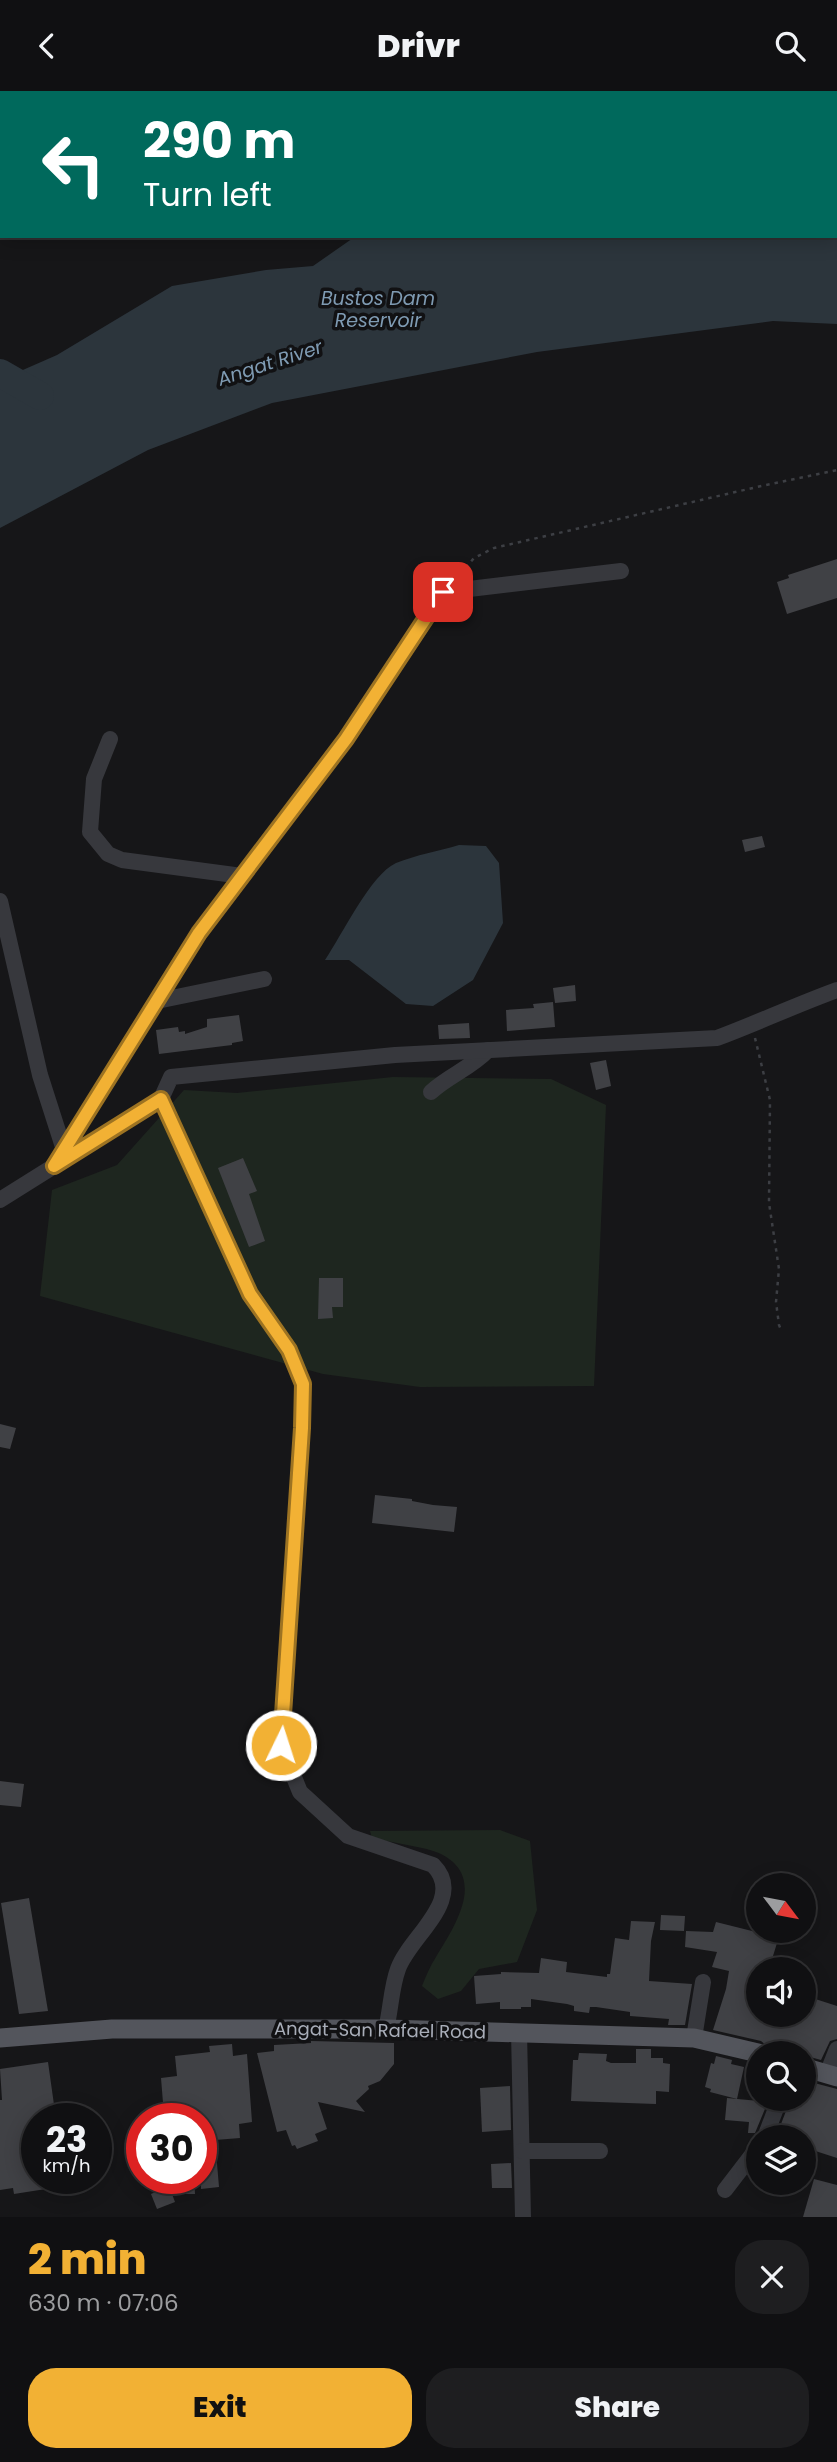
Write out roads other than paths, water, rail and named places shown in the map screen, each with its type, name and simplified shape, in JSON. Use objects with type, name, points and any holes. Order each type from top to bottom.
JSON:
[{"type":"main road","name":"Angat-San Rafael Road","points":[[0,2038],[112,2029],[386,2029],[694,2038],[746,2050]]},
{"type":"street","points":[[54,1166],[199,933],[346,739],[443,592],[621,571]]},
{"type":"street","points":[[110,739],[94,779],[90,832],[108,854],[122,860],[242,876]]},
{"type":"street","points":[[0,901],[40,1075],[64,1150]]},
{"type":"street","points":[[157,1001],[264,979]]},
{"type":"street","points":[[0,1200],[161,1099],[171,1077],[395,1055],[717,1038],[837,990]]},
{"type":"street","points":[[431,1092],[488,1051]]},
{"type":"street","points":[[161,1099],[250,1294],[289,1350],[303,1384],[281,1745],[300,1792],[348,1836],[433,1865],[442,1875],[445,1885],[433,1918],[398,1968],[386,2029]]},
{"type":"street","points":[[694,2038],[703,1982]]},
{"type":"street","points":[[519,2032],[523,2217]]},
{"type":"street","points":[[832,2076],[837,2049]]},
{"type":"street","points":[[522,2151],[600,2151]]},
{"type":"street","points":[[725,2190],[746,2163]]},
{"type":"water","name":"Bustos Dam Reservoir","points":[[353,238],[837,238],[837,324],[773,321],[537,352],[272,403],[148,450],[0,528],[0,380],[57,355],[172,286],[266,270],[313,266]]},
{"type":"water","points":[[459,845],[486,846],[499,863],[503,923],[473,980],[433,1006],[406,1004],[349,960],[325,960],[367,892],[386,869],[404,860]]},
{"type":"waterway","points":[[0,373],[40,396]]},
{"type":"water label","name":"Angat River","points":[[270,363]]}]
